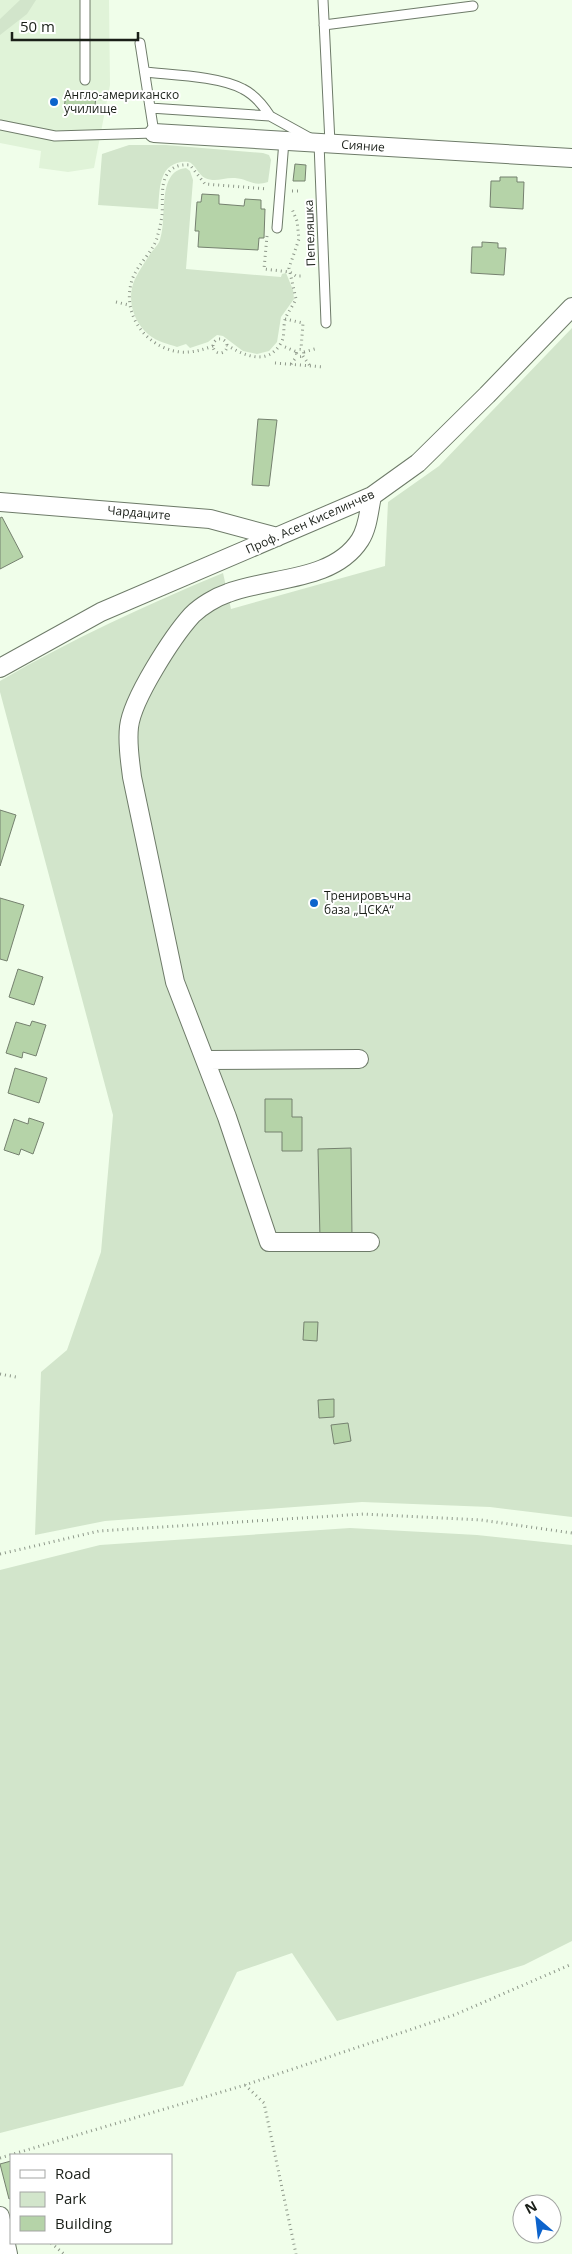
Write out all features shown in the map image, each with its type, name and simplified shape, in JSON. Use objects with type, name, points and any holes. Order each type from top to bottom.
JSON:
[{"type":"street","name":"Сияние","points":[[154,133],[572,158]]},
{"type":"street","name":"Проф. Асен Киселинчев","points":[[0,668],[101,612],[372,496],[418,463],[488,396],[572,307]]},
{"type":"street","points":[[370,1242],[269,1242],[247,1173],[206,1060],[184,1010],[171,965],[132,777],[128,748],[129,726],[138,698],[182,628],[194,614],[227,593],[314,571],[343,557],[360,540],[365,528],[372,496]]},
{"type":"street","name":"Чардаците","points":[[0,502],[210,519],[277,537]]},
{"type":"street","points":[[206,1060],[359,1059]]},
{"type":"street","points":[[0,2216],[8,2254]]},
{"type":"lane","points":[[85,0],[85,80]]},
{"type":"lane","name":"Пепеляшка","points":[[323,0],[326,323]]},
{"type":"lane","points":[[324,25],[473,6]]},
{"type":"lane","points":[[0,125],[55,136],[154,133],[140,43]]},
{"type":"lane","points":[[145,72],[223,82],[244,89],[261,102],[270,116]]},
{"type":"lane","points":[[150,108],[270,116],[324,143]]},
{"type":"lane","points":[[277,228],[284,140]]},
{"type":"path","points":[[280,190],[205,184],[190,164],[181,164],[171,169],[164,179],[162,219],[156,241],[132,280],[129,305],[139,328],[154,344],[179,352],[197,351],[213,346],[220,339],[243,355],[255,358],[269,354],[282,342],[285,319],[296,300],[289,268],[299,239],[297,221],[291,207]]},
{"type":"path","points":[[290,199],[290,190],[301,191]]},
{"type":"path","points":[[116,302],[129,305]]},
{"type":"path","points":[[285,319],[303,323],[300,353],[291,364]]},
{"type":"path","points":[[213,346],[219,352],[223,351],[227,345]]},
{"type":"path","points":[[285,348],[300,353],[318,348]]},
{"type":"path","points":[[300,353],[310,366]]},
{"type":"path","points":[[275,363],[324,367]]},
{"type":"path","points":[[0,1374],[16,1377]]},
{"type":"path","points":[[0,1554],[99,1532],[364,1514],[482,1520],[572,1533]]},
{"type":"path","points":[[13,2154],[245,2085],[454,2015],[572,1964]]},
{"type":"path","points":[[245,2085],[264,2103],[296,2254]]},
{"type":"path","points":[[52,2244],[64,2254]]},
{"type":"shaded area","name":"Англо-американско училище","points":[[0,0],[109,0],[110,85],[94,168],[68,172],[39,168],[41,151],[0,143]]},
{"type":"green space","points":[[20,0],[36,0],[27,14],[0,35],[0,19]]},
{"type":"green space","points":[[129,145],[166,145],[263,153],[269,155],[271,160],[268,182],[258,184],[235,178],[209,179],[201,175],[191,163],[181,162],[173,164],[164,174],[160,187],[158,209],[98,205],[102,154]]},
{"type":"green space","points":[[186,168],[190,171],[193,180],[186,269],[281,277],[282,274],[286,273],[293,290],[294,299],[281,317],[277,342],[269,351],[257,354],[243,351],[223,336],[217,335],[208,342],[190,348],[186,344],[177,347],[152,337],[143,330],[135,317],[131,302],[132,286],[160,240],[165,197],[170,177],[177,171]]},
{"type":"green space","name":"Тренировъчна база „ЦСКА“","points":[[572,328],[572,1517],[490,1507],[362,1502],[105,1521],[35,1535],[41,1372],[67,1350],[101,1252],[113,1115],[0,692],[0,681],[110,623],[223,573],[231,609],[385,566],[388,502],[439,466]]},
{"type":"green space","points":[[350,1528],[477,1535],[572,1545],[572,1941],[524,1965],[337,2021],[292,1953],[237,1972],[183,2086],[0,2133],[0,1570],[100,1545]]},
{"type":"building","points":[[66,94],[96,97],[94,113],[64,109]]},
{"type":"building","points":[[295,164],[306,165],[305,181],[293,181]]},
{"type":"building","points":[[500,177],[517,177],[517,182],[524,182],[523,209],[490,207],[491,181],[500,181]]},
{"type":"building","points":[[202,194],[219,195],[219,204],[244,206],[245,199],[261,200],[261,209],[265,209],[264,238],[259,238],[258,250],[198,247],[199,231],[195,231],[197,202],[201,202]]},
{"type":"building","points":[[482,242],[498,243],[498,248],[506,248],[504,275],[471,273],[472,247],[482,247]]},
{"type":"building","points":[[258,419],[277,420],[269,486],[252,485]]},
{"type":"building","points":[[2,517],[23,557],[0,569],[0,518]]},
{"type":"building","points":[[0,810],[16,815],[0,866]]},
{"type":"building","points":[[0,898],[24,905],[7,961],[0,959]]},
{"type":"building","points":[[18,969],[43,977],[34,1005],[9,997]]},
{"type":"building","points":[[32,1021],[46,1025],[36,1056],[23,1052],[22,1058],[6,1053],[16,1022],[30,1026]]},
{"type":"building","points":[[15,1068],[47,1078],[39,1103],[8,1093]]},
{"type":"building","points":[[265,1099],[292,1099],[292,1117],[302,1117],[302,1151],[282,1151],[282,1132],[265,1132]]},
{"type":"building","points":[[29,1118],[44,1123],[33,1154],[21,1149],[19,1155],[4,1150],[14,1119],[28,1124]]},
{"type":"building","points":[[351,1148],[352,1238],[320,1239],[318,1149]]},
{"type":"building","points":[[304,1322],[318,1322],[317,1341],[303,1340]]},
{"type":"building","points":[[334,1399],[334,1417],[319,1418],[318,1400]]},
{"type":"building","points":[[348,1423],[351,1441],[334,1444],[331,1425]]},
{"type":"building","points":[[10,2161],[9,2199],[0,2164]]},
{"type":"place","name":"Англо-американско училище","points":[[54,102]]},
{"type":"place","name":"Тренировъчна база „ЦСКА“","points":[[314,903]]}]
